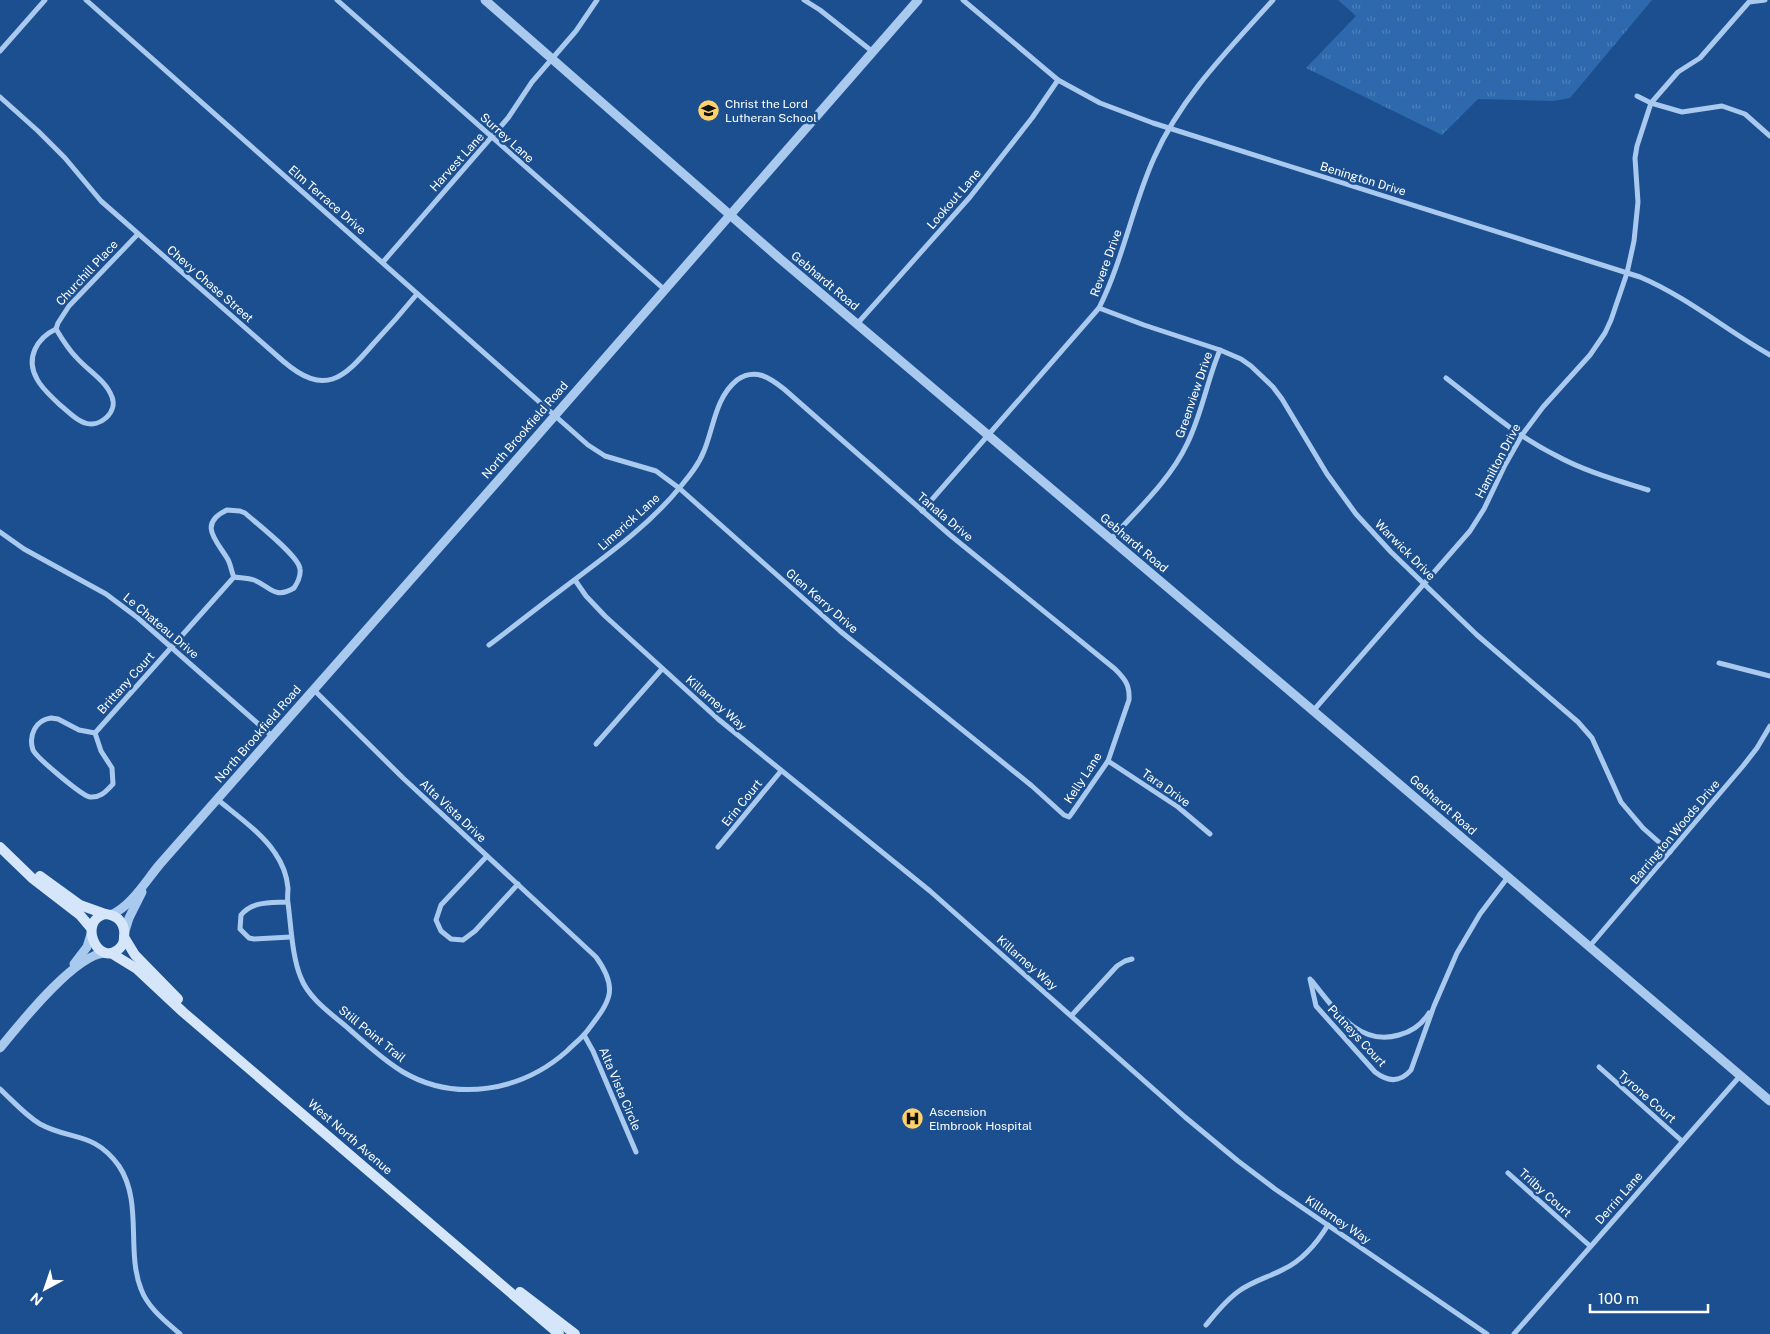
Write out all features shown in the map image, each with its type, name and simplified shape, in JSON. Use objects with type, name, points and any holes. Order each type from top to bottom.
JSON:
[{"type":"main road","points":[[4,850],[72,900],[88,909],[108,914],[121,922],[124,934],[121,946],[108,953],[97,946],[91,931],[80,915],[32,878],[4,850]]},
{"type":"main road","points":[[91,931],[99,916],[108,914]]},
{"type":"main road","name":"West North Avenue","points":[[124,934],[135,955],[164,983],[202,1026]]},
{"type":"main road","name":"West North Avenue","points":[[108,953],[138,969],[178,1007],[559,1334]]},
{"type":"main road","name":"West North Avenue","points":[[482,1267],[512,1286],[575,1334]]},
{"type":"street","points":[[0,51],[45,0]]},
{"type":"street","name":"Elm Terrace Drive","points":[[86,0],[417,294],[556,414]]},
{"type":"street","name":"Surrey Lane","points":[[337,0],[665,290]]},
{"type":"street","name":"Gebhardt Road","points":[[485,0],[857,324],[1770,1101]]},
{"type":"street","name":"Harvest Lane","points":[[383,262],[508,118],[532,82],[576,31],[596,0]]},
{"type":"street","points":[[804,0],[820,10],[872,52]]},
{"type":"street","name":"North Brookfield Road","points":[[108,914],[123,907],[918,0]]},
{"type":"street","name":"Benington Drive","points":[[963,0],[1058,80],[1100,103],[1169,128],[1660,285],[1770,355]]},
{"type":"street","name":"Revere Drive","points":[[922,511],[1100,308],[1117,268],[1145,179],[1169,128],[1190,96],[1272,0]]},
{"type":"street","points":[[1651,103],[1678,72],[1700,58],[1749,2],[1764,0]]},
{"type":"street","name":"Lookout Lane","points":[[857,324],[970,197],[1032,118],[1058,80]]},
{"type":"street","points":[[1637,96],[1651,103],[1682,112],[1722,106],[1745,114],[1770,136]]},
{"type":"street","name":"Chevy Chase Street","points":[[0,97],[65,158],[101,201],[301,376],[314,380],[332,379],[350,370],[417,294]]},
{"type":"street","name":"Hamilton Drive","points":[[1313,711],[1470,531],[1484,509],[1522,435],[1543,407],[1590,355],[1605,334],[1617,306],[1627,273],[1637,218],[1638,202],[1635,158],[1651,103]]},
{"type":"street","name":"Churchill Place","points":[[56,329],[69,306],[138,234]]},
{"type":"street","name":"Warwick Drive","points":[[1100,308],[1144,325],[1220,350],[1241,359],[1251,366],[1273,387],[1328,474],[1356,514],[1477,635],[1578,722],[1592,738],[1621,802],[1642,828],[1670,852]]},
{"type":"street","points":[[56,329],[75,357],[103,383],[113,399],[110,413],[99,422],[93,424],[79,420],[36,379],[33,365],[35,350],[46,334],[56,329]]},
{"type":"street","name":"Greenview Drive","points":[[1111,539],[1150,496],[1182,455],[1198,420],[1220,350]]},
{"type":"street","name":"Tanala Drive","points":[[739,379],[752,374],[760,374],[773,381],[922,511],[1115,669],[1128,684],[1129,692]]},
{"type":"street","points":[[1446,378],[1506,426],[1554,455],[1577,466],[1648,490]]},
{"type":"street","name":"Limerick Lane","points":[[489,645],[622,544],[679,488],[692,472],[702,455],[720,404],[732,385],[739,379]]},
{"type":"street","name":"Glen Kerry Drive","points":[[556,414],[596,451],[615,459],[656,471],[679,488],[840,631],[1032,786],[1064,815],[1069,817]]},
{"type":"street","points":[[227,510],[245,513],[294,557],[300,568],[300,576],[294,588],[281,593],[273,592],[254,580],[234,577],[230,564],[212,532],[212,526],[217,517],[227,510]]},
{"type":"street","name":"Le Chateau Drive","points":[[0,532],[24,549],[106,594],[172,646],[272,736]]},
{"type":"street","name":"Brittany Court","points":[[95,733],[234,577]]},
{"type":"street","name":"Killarney Way","points":[[576,580],[586,596],[605,616],[718,719],[930,891],[1185,1117],[1275,1189],[1487,1334]]},
{"type":"street","points":[[1719,662],[1770,676]]},
{"type":"street","points":[[596,744],[662,669]]},
{"type":"street","name":"Alta Vista Drive","points":[[314,690],[403,778],[581,943]]},
{"type":"street","name":"Kelly Lane","points":[[1069,817],[1108,761],[1129,700],[1129,692]]},
{"type":"street","points":[[44,719],[58,719],[79,730],[95,733],[101,750],[112,768],[113,784],[101,796],[89,797],[77,791],[33,751],[31,736],[36,725],[44,719]]},
{"type":"street","name":"Barrington Woods Drive","points":[[1589,947],[1743,766],[1757,748],[1770,726]]},
{"type":"street","name":"Tara Drive","points":[[1108,761],[1168,799],[1210,834]]},
{"type":"street","name":"Erin Court","points":[[718,848],[781,771]]},
{"type":"street","name":"Still Point Trail","points":[[218,799],[275,853],[288,889],[291,937],[300,978],[310,992],[322,1006],[382,1057],[403,1072],[423,1082],[441,1087],[465,1090],[489,1090],[515,1083],[539,1072],[559,1058],[584,1035],[607,1005],[610,987],[607,972],[596,957],[581,943]]},
{"type":"street","points":[[486,856],[441,905],[436,920],[440,931],[451,939],[463,940],[475,931],[518,884]]},
{"type":"street","name":"North Brookfield Road","points":[[124,934],[129,918],[150,876]]},
{"type":"street","name":"Putneys Court","points":[[1434,1006],[1427,1017],[1405,1034],[1392,1037],[1369,1035],[1356,1030],[1347,1023],[1310,979],[1316,1006],[1375,1072],[1383,1078],[1399,1080],[1412,1070],[1434,1006],[1468,933],[1508,877]]},
{"type":"street","points":[[288,902],[250,907],[241,915],[240,929],[249,938],[254,940],[291,937]]},
{"type":"street","points":[[64,978],[82,954],[91,931]]},
{"type":"street","points":[[0,1048],[42,998],[64,978],[92,956],[98,953],[108,953]]},
{"type":"street","points":[[1072,1015],[1117,966],[1132,959]]},
{"type":"street","name":"Alta Vista Circle","points":[[584,1035],[593,1051],[636,1152]]},
{"type":"street","name":"Tyrone Court","points":[[1599,1068],[1682,1141]]},
{"type":"street","name":"Derrin Lane","points":[[1514,1334],[1740,1076]]},
{"type":"street","points":[[0,1089],[41,1124],[88,1140],[113,1158],[125,1178],[131,1204],[136,1273],[140,1288],[154,1311],[180,1334]]},
{"type":"street","name":"Trilby Court","points":[[1508,1173],[1590,1246]]},
{"type":"street","points":[[1206,1325],[1223,1304],[1237,1292],[1253,1282],[1284,1270],[1296,1262],[1308,1252],[1328,1225]]},
{"type":"green space","points":[[1338,0],[1652,0],[1570,98],[1553,101],[1478,99],[1442,135],[1306,68],[1356,16]]},
{"type":"place","name":"Christ the Lord Lutheran School","points":[[709,111]]},
{"type":"place","name":"Ascension Elmbrook Hospital","points":[[913,1119]]}]
